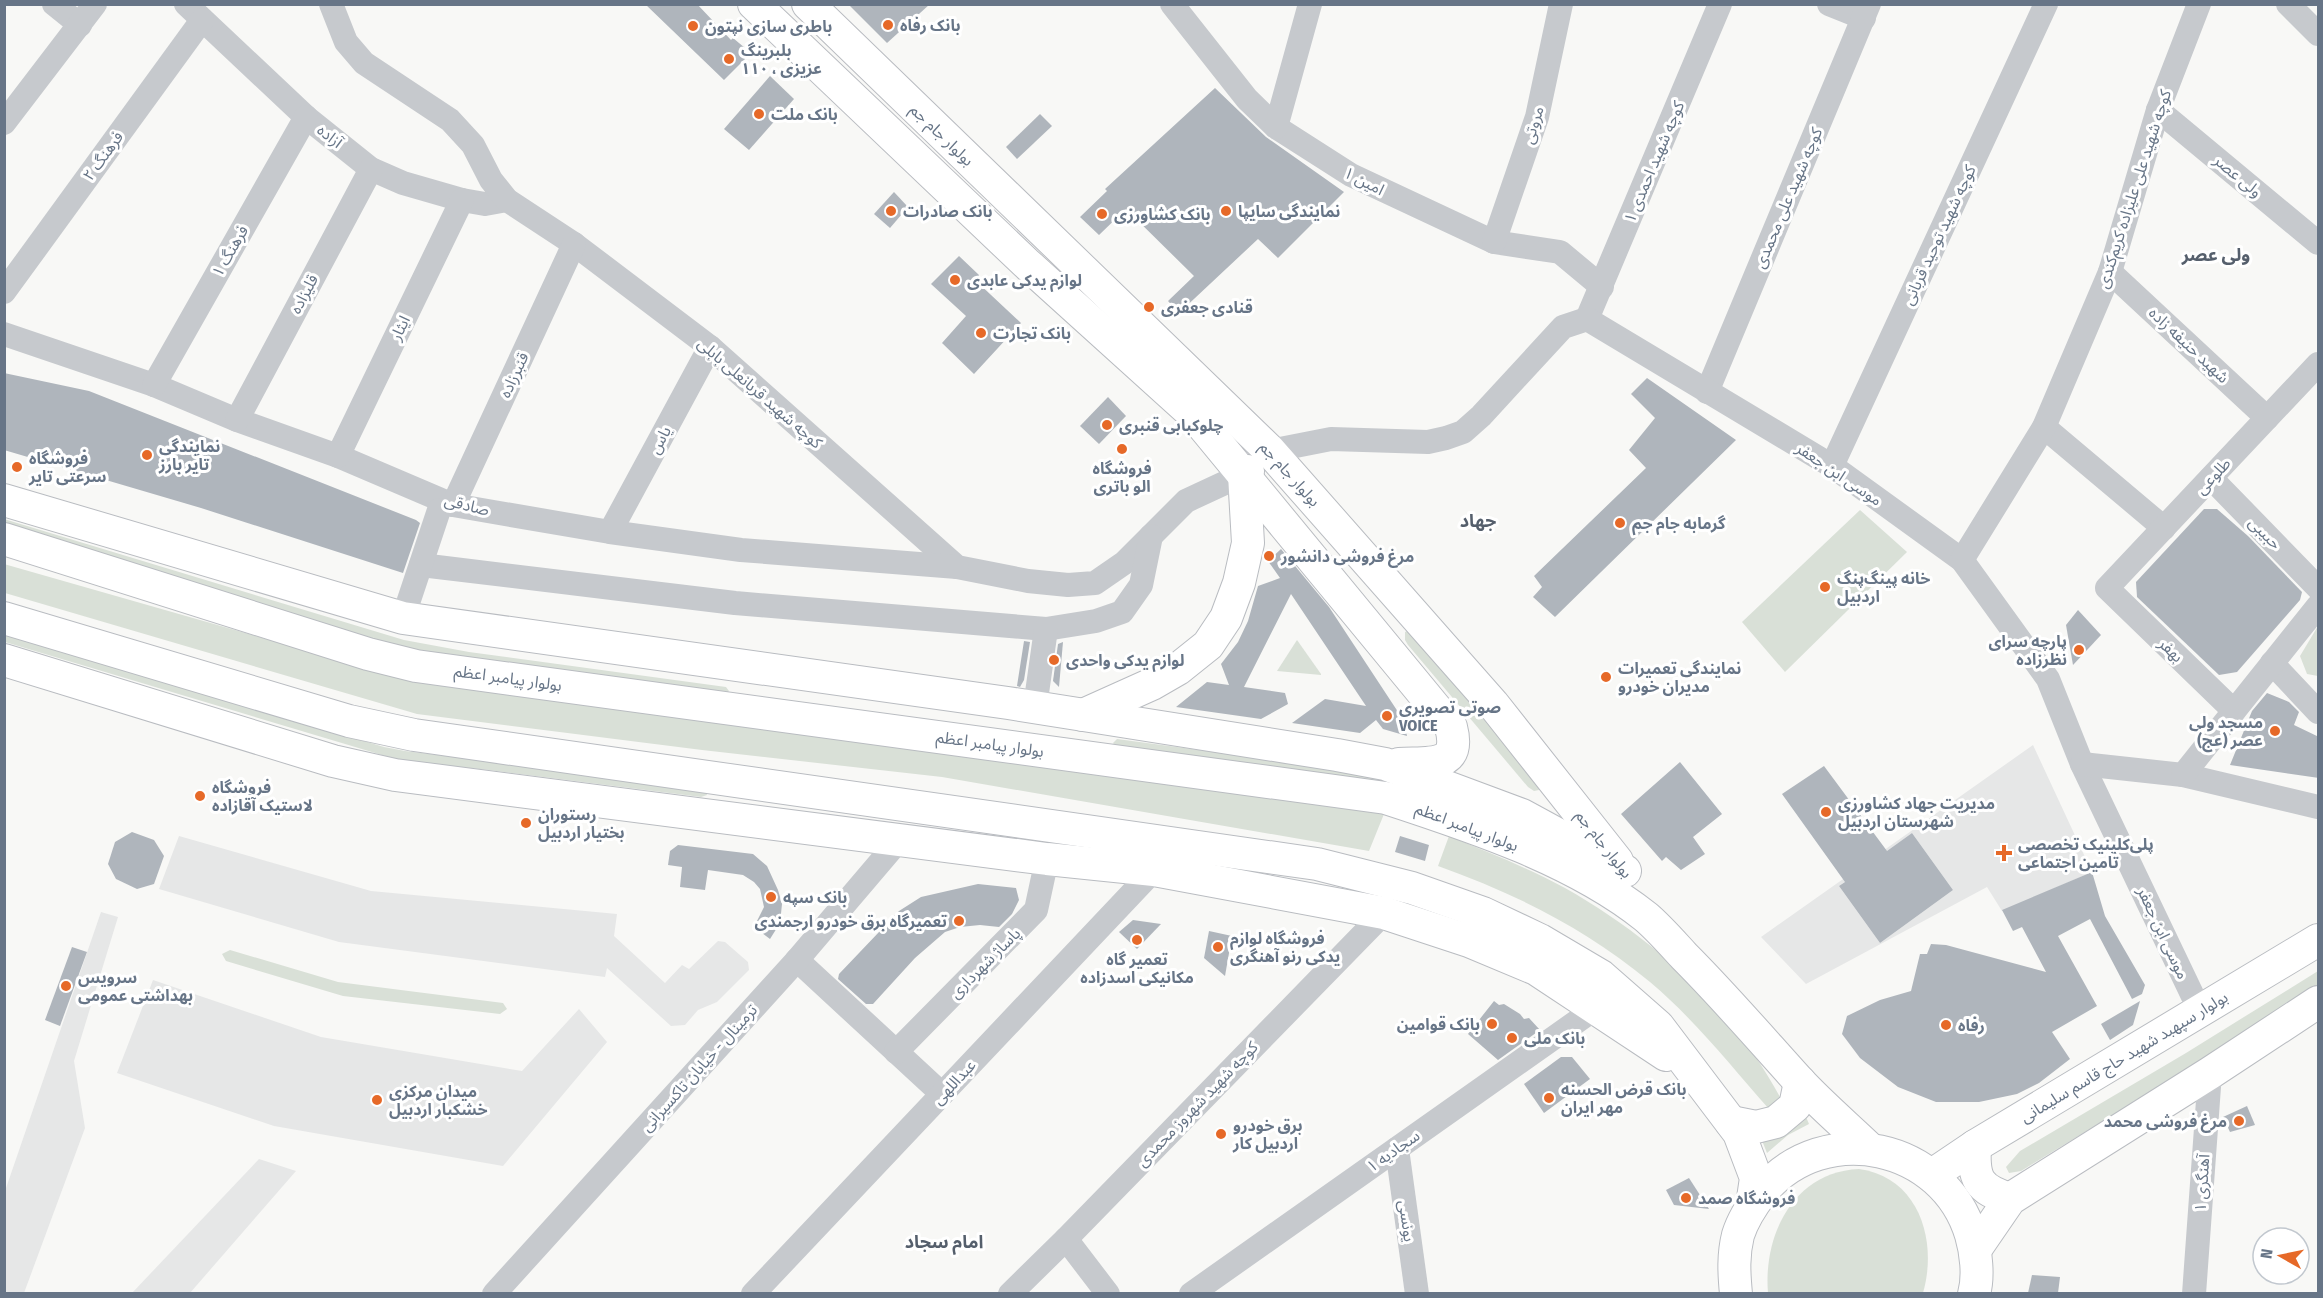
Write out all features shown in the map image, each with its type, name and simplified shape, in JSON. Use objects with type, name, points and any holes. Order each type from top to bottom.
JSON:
[{"type":"main road","points":[[754,4],[1026,263],[1194,415],[1244,474],[1451,727],[1455,742],[1450,755],[1441,762],[1385,765]]},
{"type":"main road","name":"بولوار جام جم","points":[[808,4],[1270,451],[1493,704],[1719,991]]},
{"type":"main road","points":[[919,162],[945,139]]},
{"type":"main road","points":[[1026,263],[1054,240]]},
{"type":"main road","points":[[1244,474],[1270,451]]},
{"type":"main road","points":[[1083,715],[1152,684],[1178,669],[1208,645],[1226,618],[1239,583],[1248,543],[1244,474]]},
{"type":"main road","name":"بولوار پیامبر اعظم","points":[[4,500],[403,618],[1083,715],[1337,755],[1385,765],[1522,815],[1625,871]]},
{"type":"main road","name":"بولوار پیامبر اعظم","points":[[4,538],[368,654],[416,666],[1386,798],[1431,812],[1506,840],[1582,876],[1617,896],[1647,918],[1719,991],[1800,1082],[1870,1149]]},
{"type":"main road","points":[[1370,629],[1402,601]]},
{"type":"main road","points":[[4,618],[349,721],[414,735],[1317,864],[1412,888],[1483,913],[1540,940],[1601,976],[1658,1026],[1738,1133],[1756,1178],[1752,1205]]},
{"type":"main road","points":[[4,660],[333,761],[395,775],[1047,859],[1154,870],[1384,913],[1469,941],[1536,969],[1694,1074]]},
{"type":"main road","points":[[999,746],[1022,706]]},
{"type":"main road","name":"بولوار سپهبد شهید حاج قاسم سلیمانی","points":[[1932,1175],[1975,1146],[2319,940]]},
{"type":"main road","points":[[1975,1250],[2010,1199],[2319,1002]]},
{"type":"main road","points":[[1731,1122],[1756,1127],[1776,1122],[1795,1106],[1800,1082]]},
{"type":"main road","points":[[1975,1146],[1974,1165],[1978,1181],[1992,1193],[2010,1199]]},
{"type":"main road","points":[[1736,1293],[1733,1264],[1739,1233],[1752,1205],[1774,1178],[1803,1160],[1836,1149],[1870,1149],[1903,1158],[1932,1175],[1952,1196],[1967,1222],[1975,1250],[1976,1287],[1974,1293]]},
{"type":"street","points":[[54,4],[80,25]]},
{"type":"street","points":[[4,123],[95,4]]},
{"type":"street","name":"کوچه شهید قربانعلی بابلی","points":[[331,4],[346,42],[364,63],[450,120],[473,145],[491,180],[507,200],[574,244],[710,347],[957,567]]},
{"type":"street","name":"امین ۱","points":[[1172,4],[1247,99],[1276,127],[1351,176],[1494,242],[1560,252],[1602,287]]},
{"type":"street","points":[[1276,127],[1310,4]]},
{"type":"street","name":"مروتی","points":[[1494,242],[1537,117],[1561,4]]},
{"type":"street","name":"کوچه شهید احمدی ۱","points":[[1587,319],[1720,4]]},
{"type":"street","points":[[1829,4],[1867,11]]},
{"type":"street","name":"کوچه شهید توحید قربانی","points":[[1832,466],[2046,4]]},
{"type":"street","name":"کوچه شهید علی علیزاده کریم‌کندی","points":[[1962,560],[2044,427],[2110,272],[2158,110],[2199,4]]},
{"type":"street","points":[[2288,4],[2319,34]]},
{"type":"street","name":"کوچه شهید علی محمدی","points":[[1707,392],[1867,11]]},
{"type":"street","name":"آزاده","points":[[194,12],[306,117],[371,169],[404,183],[462,200],[485,204],[507,200]]},
{"type":"street","name":"فرهنگ ۲","points":[[4,292],[194,12]]},
{"type":"street","name":"ولی عصر","points":[[2158,110],[2319,243]]},
{"type":"street","name":"فرهنگ ۱","points":[[154,385],[306,117]]},
{"type":"street","name":"قلیزاده","points":[[237,420],[371,169]]},
{"type":"street","name":"ایثار","points":[[338,456],[462,200]]},
{"type":"street","name":"قنبرزاده","points":[[403,618],[421,565],[446,508],[574,244]]},
{"type":"street","name":"شهید حنیفه زاده","points":[[2110,272],[2267,418]]},
{"type":"street","points":[[1270,451],[1331,439],[1428,442],[1463,432],[1481,416],[1563,327],[1587,319]]},
{"type":"street","name":"موسی ابن جعفر","points":[[1587,319],[1832,466],[1962,560],[2048,679],[2082,764],[2200,1011]]},
{"type":"street","name":"صادقی","points":[[4,334],[154,385],[237,420],[338,456],[446,508],[741,550],[957,567]]},
{"type":"street","name":"یاس","points":[[610,532],[710,347]]},
{"type":"street","name":"طلوعی","points":[[2107,588],[2318,367]]},
{"type":"street","points":[[2044,427],[2164,528]]},
{"type":"street","points":[[957,567],[1028,581],[1068,585],[1095,584],[1124,563],[1186,501],[1244,474]]},
{"type":"street","name":"حبیبی","points":[[2211,478],[2319,588]]},
{"type":"street","points":[[421,565],[735,603],[1046,629],[1096,621],[1122,612],[1141,585],[1151,536]]},
{"type":"street","name":"بهفر","points":[[2107,588],[2234,711]]},
{"type":"street","points":[[2183,775],[2319,606]]},
{"type":"street","points":[[1022,706],[1046,629]]},
{"type":"street","points":[[2272,663],[2319,712]]},
{"type":"street","points":[[2082,764],[2183,775],[2319,807]]},
{"type":"street","name":"ترمینال - خیابان تاکسیرانی","points":[[494,1293],[796,960],[900,839]]},
{"type":"street","name":"پاساژ شهرداری","points":[[896,1052],[1036,910],[1047,859]]},
{"type":"street","name":"عبداللهی","points":[[753,1293],[1154,870]]},
{"type":"street","name":"کوچه شهید شهروز محمدی","points":[[1010,1293],[1066,1239],[1384,913]]},
{"type":"street","points":[[796,960],[942,1094]]},
{"type":"street","name":"سجادیه ۱","points":[[1191,1293],[1596,1008]]},
{"type":"street","name":"آهنگری ۱","points":[[2194,1293],[2210,1073]]},
{"type":"street","name":"یونسی","points":[[1397,1149],[1417,1293]]},
{"type":"street","points":[[1066,1239],[1108,1293]]},
{"type":"shaded area","name":"خانه پینگ‌پنگ اردبیل","points":[[1860,510],[1907,552],[1785,672],[1742,622]]},
{"type":"shaded area","points":[[4,519],[404,640],[469,652],[726,687],[729,691],[726,694],[404,648],[5,528]]},
{"type":"shaded area","points":[[4,564],[420,683],[1384,814],[1369,851],[942,777],[417,714],[5,593]]},
{"type":"shaded area","points":[[2318,626],[2318,676],[2307,674],[2300,656]]},
{"type":"shaded area","points":[[1414,628],[1538,785],[1539,790],[1534,791],[1528,787],[1408,645],[1405,632]]},
{"type":"shaded area","points":[[4,633],[384,747],[706,792],[707,795],[701,797],[402,761],[5,642]]},
{"type":"shaded area","points":[[1297,640],[1321,674],[1321,675],[1277,671]]},
{"type":"shaded area","points":[[1117,739],[1364,772],[1458,797],[1118,749],[1113,743]]},
{"type":"shaded area","name":"پلی‌کلینیک تخصصی تامین اجتماعی","points":[[2033,745],[2092,872],[2002,911],[1987,887],[1806,984],[1761,937]],"holes":[[[1912,833],[1953,890],[1880,943],[1839,886]]]},
{"type":"shaded area","points":[[179,836],[371,891],[617,914],[614,936],[665,983],[682,965],[689,969],[718,941],[725,942],[748,962],[749,970],[717,1002],[698,1010],[685,1025],[671,1026],[607,968],[605,977],[339,942],[159,889]]},
{"type":"shaded area","points":[[1449,836],[1565,888],[1629,929],[1659,953],[1715,1006],[1762,1067],[1781,1099],[1769,1109],[1682,1011],[1650,982],[1600,945],[1549,914],[1495,888],[1438,866]]},
{"type":"shaded area","points":[[101,912],[118,917],[74,1061],[85,1128],[24,1293],[5,1293],[5,1191]]},
{"type":"shaded area","points":[[230,950],[338,982],[503,1003],[507,1009],[500,1014],[343,996],[226,961],[222,954]]},
{"type":"shaded area","points":[[2318,971],[2318,990],[2021,1171],[2009,1173],[2006,1167],[2020,1151],[2186,1053]]},
{"type":"shaded area","name":"میدان مرکزی خشکبار اردبیل","points":[[153,980],[321,1037],[522,1071],[579,1009],[607,1042],[503,1166],[274,1126],[117,1073]]},
{"type":"shaded area","points":[[1804,1112],[1809,1124],[1788,1135],[1767,1153],[1761,1138]]},
{"type":"shaded area","points":[[259,1159],[296,1171],[190,1293],[132,1293]]},
{"type":"shaded area","points":[[1859,1169],[1880,1174],[1896,1184],[1910,1198],[1919,1214],[1928,1253],[1923,1293],[1768,1293],[1771,1249],[1777,1229],[1787,1210],[1800,1194],[1817,1181],[1836,1173]]},
{"type":"building","points":[[645,4],[697,4],[731,40],[733,38],[751,53],[724,80]]},
{"type":"building","name":"بانک رفاه","points":[[848,4],[930,4],[887,43]]},
{"type":"building","name":"بانک ملت","points":[[770,76],[794,99],[749,150],[724,129]]},
{"type":"building","name":"نمایندگی سایپا","points":[[1215,88],[1266,137],[1344,192],[1278,258],[1258,239],[1179,313],[1168,301],[1194,276],[1126,209],[1099,235],[1080,217],[1107,191],[1105,189]]},
{"type":"building","points":[[1040,114],[1052,126],[1017,159],[1006,147]]},
{"type":"building","name":"بانک صادرات","points":[[894,192],[908,207],[890,228],[874,214]]},
{"type":"building","name":"بانک تجارت","points":[[959,256],[979,275],[975,280],[1021,323],[974,374],[942,343],[966,316],[931,284]]},
{"type":"building","points":[[4,373],[89,391],[416,520],[420,523],[403,573],[201,508],[4,450]]},
{"type":"building","name":"گرمابه جام جم","points":[[1647,378],[1736,440],[1555,617],[1533,597],[1542,587],[1534,576],[1646,468],[1629,450],[1655,418],[1631,394]]},
{"type":"building","points":[[1108,397],[1126,416],[1099,444],[1080,426]]},
{"type":"building","points":[[2204,509],[2217,509],[2248,536],[2302,592],[2300,600],[2237,672],[2219,675],[2137,597],[2136,582]]},
{"type":"building","points":[[1281,549],[1329,607],[1404,721],[1407,736],[1383,729],[1376,720],[1360,733],[1292,723],[1325,699],[1366,706],[1291,594],[1244,687],[1285,693],[1288,704],[1261,719],[1176,707],[1207,682],[1229,685],[1221,664],[1238,642],[1248,621],[1258,586],[1280,578],[1268,561]]},
{"type":"building","name":"پارچه‌ سرای نظرزاده","points":[[2078,610],[2101,635],[2073,665],[2066,625]]},
{"type":"building","points":[[1024,641],[1030,642],[1024,680],[1020,687],[1017,686]]},
{"type":"building","points":[[1063,642],[1059,687],[1053,681],[1058,644]]},
{"type":"building","name":"مسجد ولی عصر (عج)","points":[[2267,693],[2289,702],[2299,712],[2294,725],[2319,737],[2319,778],[2230,765],[2252,711]]},
{"type":"building","points":[[1680,762],[1722,814],[1693,837],[1705,854],[1681,870],[1666,857],[1662,861],[1621,814]]},
{"type":"building","points":[[1824,766],[1887,851],[1912,833],[1953,890],[1880,943],[1839,886],[1845,882],[1782,794]]},
{"type":"building","points":[[132,832],[154,840],[164,856],[154,884],[137,889],[116,879],[108,864],[115,842]]},
{"type":"building","points":[[1400,836],[1429,845],[1425,861],[1395,852]]},
{"type":"building","name":"بانک سپه","points":[[678,845],[753,854],[767,866],[782,904],[780,923],[770,939],[754,927],[764,907],[760,889],[754,882],[743,875],[708,870],[705,890],[680,887],[682,867],[668,865],[670,851]]},
{"type":"building","name":"رفاه","points":[[2092,872],[2105,916],[2145,985],[2142,994],[2132,999],[2090,919],[2058,936],[2097,1006],[2052,1032],[2070,1059],[2039,1083],[2017,1094],[1979,1102],[1936,1102],[1898,1087],[1860,1058],[1842,1034],[1847,1016],[1880,1000],[1911,991],[1920,954],[1927,954],[1931,944],[1946,945],[2046,972],[2022,927],[2013,931],[2002,910]]},
{"type":"building","points":[[978,884],[1016,888],[1019,900],[1012,914],[999,927],[980,925],[960,927],[945,932],[915,958],[873,1004],[866,1004],[838,979],[839,974],[899,911],[921,897]]},
{"type":"building","name":"تعمیر گاه مکانیکی اسدزاده","points":[[1133,920],[1161,924],[1137,949],[1119,932]]},
{"type":"building","name":"فروشگاه لوازم یدکی رنو آهنگری","points":[[1209,931],[1232,936],[1225,976],[1204,958]]},
{"type":"building","name":"سرویس بهداشتی عمومی","points":[[72,947],[87,952],[60,1026],[45,1020]]},
{"type":"building","points":[[1494,1001],[1499,1005],[1504,1004],[1524,1019],[1529,1018],[1540,1030],[1498,1060],[1468,1034]]},
{"type":"building","points":[[2140,1001],[2133,1025],[2110,1040],[2101,1024]]},
{"type":"building","name":"بانک قرض الحسنه مهر ایران","points":[[1561,1057],[1572,1057],[1590,1079],[1544,1113],[1524,1084]]},
{"type":"building","name":"مرغ فروشی محمد","points":[[2247,1106],[2255,1125],[2230,1132],[2223,1117]]},
{"type":"building","name":"فروشگاه صمد","points":[[1689,1178],[1709,1209],[1674,1205],[1666,1190]]},
{"type":"building","points":[[2032,1275],[2060,1277],[2058,1293],[2028,1293]]},
{"type":"place","name":"بانک رفاه","points":[[888,25]]},
{"type":"place","name":"باطری سازی نپتون","points":[[693,26]]},
{"type":"place","name":"بلبرینگ ۱۱۰ ، عزیزی","points":[[729,59]]},
{"type":"place","name":"بانک ملت","points":[[759,114]]},
{"type":"place","name":"بانک صادرات","points":[[891,211]]},
{"type":"place","name":"نمایندگی سایپا","points":[[1226,211]]},
{"type":"place","name":"بانک کشاورزی","points":[[1102,214]]},
{"type":"place","name":"لوازم یدکی عابدی","points":[[955,280]]},
{"type":"place","name":"قنادی جعفری","points":[[1149,307]]},
{"type":"place","name":"بانک تجارت","points":[[981,333]]},
{"type":"place","name":"چلوکبابی قنبری","points":[[1107,425]]},
{"type":"place","name":"فروشگاه الو باتری","points":[[1122,449]]},
{"type":"place","name":"نمایندگی تایر بارز","points":[[147,455]]},
{"type":"place","name":"فروشگاه سرعتی تایر","points":[[17,467]]},
{"type":"place","name":"گرمابه جام جم","points":[[1620,523]]},
{"type":"place","name":"مرغ فروشی دانشور","points":[[1269,556]]},
{"type":"place","name":"خانه پینگ‌پنگ اردبیل","points":[[1825,587]]},
{"type":"place","name":"پارچه‌ سرای نظرزاده","points":[[2079,650]]},
{"type":"place","name":"لوازم یدکی واحدی","points":[[1054,660]]},
{"type":"place","name":"نمایندگی تعمیرات مدیران خودرو","points":[[1606,677]]},
{"type":"place","name":"صوتی تصویری VOICE","points":[[1387,716]]},
{"type":"place","name":"مسجد ولی عصر (عج)","points":[[2275,731]]},
{"type":"place","name":"فروشگاه لاستیک آقازاده","points":[[200,796]]},
{"type":"place","name":"مدیریت جهاد کشاورزی شهرستان اردبیل","points":[[1826,812]]},
{"type":"place","name":"رستوران بختیار اردبیل","points":[[526,823]]},
{"type":"place","name":"پلی‌کلینیک تخصصی تامین اجتماعی","points":[[2004,853]]},
{"type":"place","name":"بانک سپه","points":[[771,897]]},
{"type":"place","name":"تعمیرگاه برق خودرو ارجمندی","points":[[959,921]]},
{"type":"place","name":"تعمیر گاه مکانیکی اسدزاده","points":[[1137,940]]},
{"type":"place","name":"فروشگاه لوازم یدکی رنو آهنگری","points":[[1218,947]]},
{"type":"place","name":"سرویس بهداشتی عمومی","points":[[66,986]]},
{"type":"place","name":"بانک قوامین","points":[[1492,1024]]},
{"type":"place","name":"رفاه","points":[[1946,1025]]},
{"type":"place","name":"بانک ملی","points":[[1512,1038]]},
{"type":"place","name":"بانک قرض الحسنه مهر ایران","points":[[1549,1098]]},
{"type":"place","name":"میدان مرکزی خشکبار اردبیل","points":[[377,1100]]},
{"type":"place","name":"مرغ فروشی محمد","points":[[2239,1121]]},
{"type":"place","name":"برق خودرو اردبیل کار","points":[[1221,1134]]},
{"type":"place","name":"فروشگاه صمد","points":[[1686,1198]]},
{"type":"district","name":"ولی عصر","points":[[2216,255]]},
{"type":"district","name":"جهاد","points":[[1478,521]]},
{"type":"district","name":"امام سجاد","points":[[944,1242]]}]
